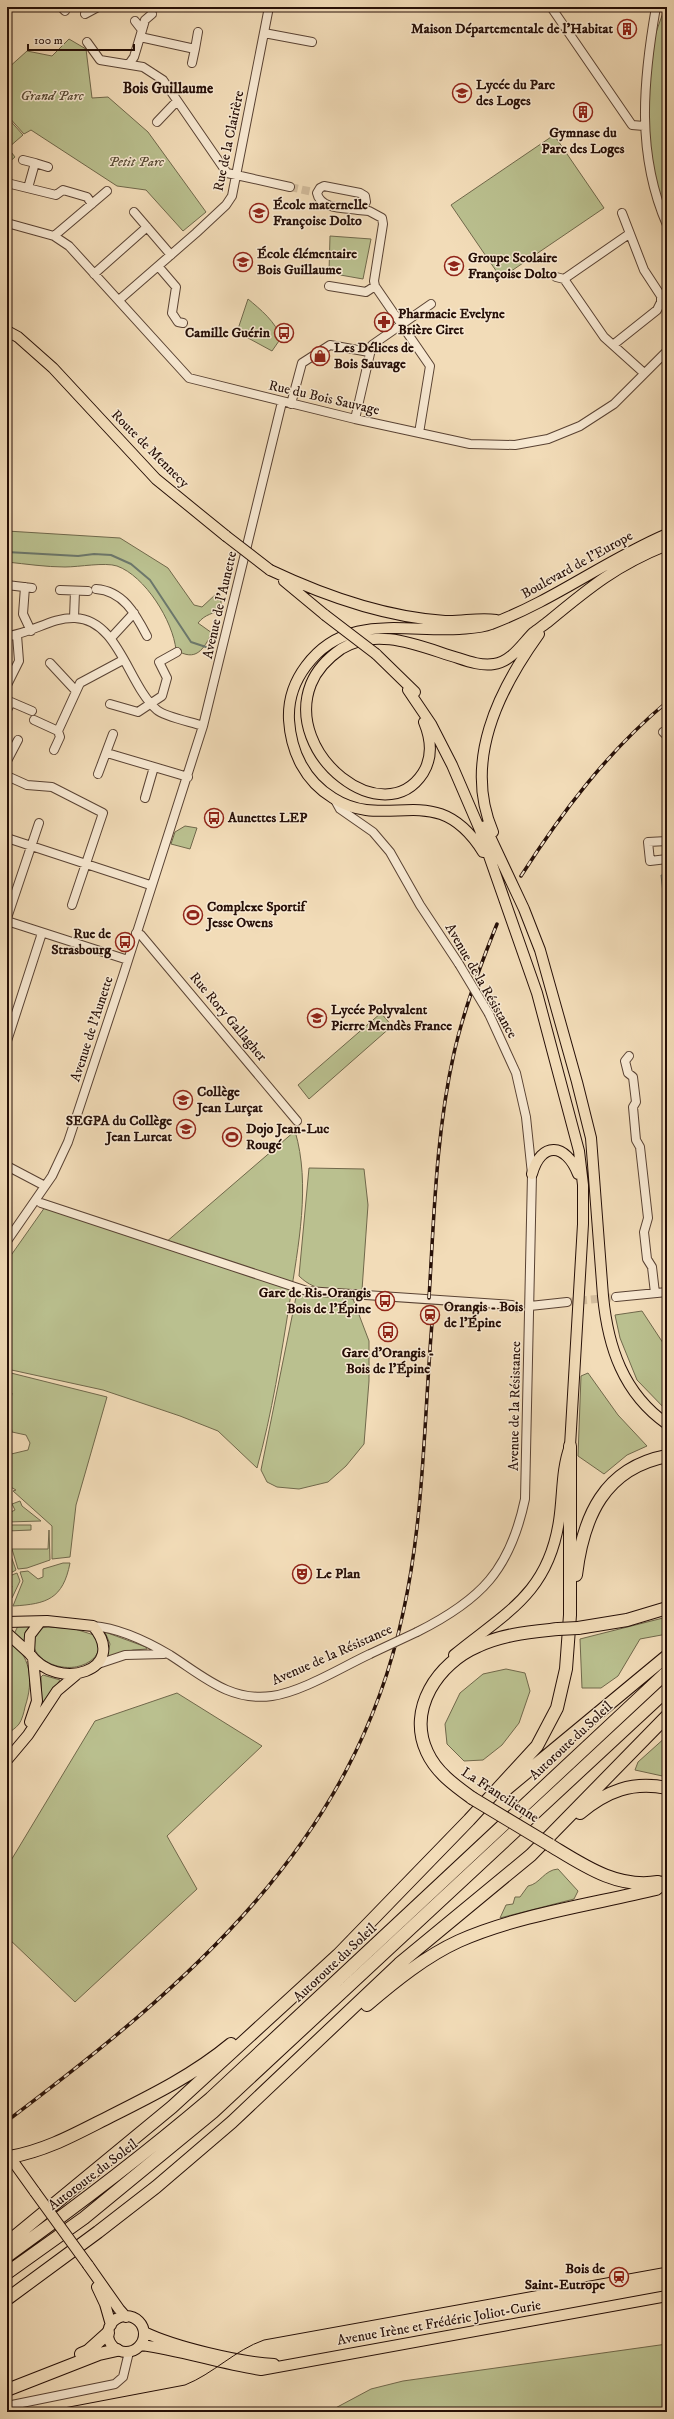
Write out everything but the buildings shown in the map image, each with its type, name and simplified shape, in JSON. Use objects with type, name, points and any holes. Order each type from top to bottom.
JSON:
[{"type":"highway","points":[[7,2243],[172,2107],[338,1955],[469,1820],[532,1752],[551,1722],[562,1692],[566,1669],[570,1615],[570,1446]]},
{"type":"highway","points":[[570,1615],[574,1610],[575,1578],[581,1541],[588,1520],[601,1497],[618,1478],[631,1468],[647,1461],[667,1456]]},
{"type":"highway","name":"La Francilienne","points":[[666,1880],[647,1884],[615,1880],[593,1870],[472,1798],[438,1769],[423,1742],[421,1725],[423,1707],[429,1689],[437,1677],[462,1654],[491,1640],[532,1631],[578,1628],[627,1620],[667,1608]]},
{"type":"highway","points":[[469,1820],[667,1656]]},
{"type":"highway","name":"Autoroute du Soleil","points":[[7,2256],[71,2212],[149,2152],[211,2098],[667,1672]]},
{"type":"highway","name":"Autoroute du Soleil","points":[[7,2273],[84,2218],[213,2112],[667,1690]]},
{"type":"highway","points":[[7,2299],[156,2187],[232,2122],[322,2039],[399,1964],[531,1855],[667,1716]]},
{"type":"highway","points":[[555,1830],[566,1826],[590,1804],[616,1789],[643,1785],[667,1788]]},
{"type":"highway","points":[[322,2039],[346,2023],[381,1993],[422,1963],[460,1941],[540,1916],[656,1889],[666,1880]]},
{"type":"highway","points":[[8,2158],[45,2149],[154,2094],[210,2061],[267,2013],[278,2010]]},
{"type":"highway","points":[[7,2235],[59,2200]]},
{"type":"highway","points":[[7,2384],[88,2351],[110,2329]]},
{"type":"highway","points":[[7,2390],[98,2354],[122,2351]]},
{"type":"main road","name":"Route de Mennecy","points":[[7,331],[18,337],[53,368],[156,479],[270,570]]},
{"type":"main road","name":"Route de Mennecy","points":[[7,336],[37,353]]},
{"type":"main road","name":"Boulevard de l'Europe","points":[[492,868],[475,839],[449,817],[432,811],[377,811],[356,808],[335,800],[316,784],[302,768],[296,755],[290,731],[289,705],[292,694],[302,672],[311,659],[330,643],[359,631],[385,627],[450,629],[476,628],[500,620],[536,605],[604,565],[667,534]]},
{"type":"main road","name":"Boulevard de l'Europe","points":[[549,621],[597,581],[629,561],[667,545]]},
{"type":"main road","points":[[270,570],[328,596],[397,613],[444,621],[500,620]]},
{"type":"main road","points":[[270,570],[376,654],[408,686],[437,722],[458,762],[498,857],[505,866],[524,909],[551,985],[591,1138],[604,1302],[613,1352],[622,1373],[635,1393],[653,1413],[667,1424]]},
{"type":"main road","points":[[408,686],[424,720],[430,743],[430,754],[426,767],[419,780],[411,786],[394,794],[367,792],[346,780],[318,754],[307,726],[305,715],[308,692],[318,671],[325,661],[345,646],[370,639],[389,639],[472,662],[493,665],[507,659],[534,632],[549,621]]},
{"type":"main road","points":[[505,866],[503,854],[490,823],[481,784],[487,734],[509,680],[549,621]]},
{"type":"main road","points":[[408,686],[431,724],[452,765],[480,830],[492,868],[519,937],[537,993],[579,1151],[583,1185],[583,1224],[570,1446],[564,1463],[563,1490],[554,1545],[538,1580],[514,1609],[453,1655],[437,1677]]},
{"type":"main road","points":[[532,1174],[535,1161],[543,1153],[552,1150],[561,1152],[571,1159],[583,1185]]},
{"type":"main road","points":[[7,1622],[51,1621],[93,1626],[103,1644],[102,1655],[98,1664],[87,1672],[76,1675],[62,1674],[47,1670],[7,1633]]},
{"type":"main road","points":[[7,1752],[24,1733],[35,1713],[38,1689],[31,1656],[30,1635],[40,1622]]},
{"type":"main road","points":[[7,1760],[28,1735],[58,1691],[76,1675]]},
{"type":"main road","points":[[8,2158],[118,2309],[126,2317],[140,2323],[144,2332],[141,2345],[122,2351],[110,2343],[110,2329],[105,2304],[86,2266]]},
{"type":"main road","name":"Avenue Irène et Frédéric Joliot-Curie","points":[[141,2345],[167,2348],[238,2367],[261,2370],[667,2296]]},
{"type":"main road","points":[[110,2329],[118,2319],[126,2317]]},
{"type":"main road","name":"Avenue Irène et Frédéric Joliot-Curie","points":[[144,2332],[158,2339],[256,2363],[286,2365]]},
{"type":"street","points":[[85,14],[98,7]]},
{"type":"street","name":"Rue de la Clairière","points":[[119,300],[226,205],[232,196],[269,7]]},
{"type":"street","points":[[551,7],[632,125],[644,126]]},
{"type":"street","points":[[656,7],[645,81],[644,126],[652,177],[667,225]]},
{"type":"street","points":[[129,64],[134,57],[145,20],[152,14]]},
{"type":"street","points":[[135,21],[141,33],[195,49]]},
{"type":"street","points":[[192,63],[198,32]]},
{"type":"street","points":[[264,33],[312,42]]},
{"type":"street","points":[[88,42],[100,60],[143,67],[163,80],[227,173],[290,187]]},
{"type":"street","points":[[156,122],[177,101]]},
{"type":"street","points":[[23,160],[48,167]]},
{"type":"street","points":[[28,188],[35,163]]},
{"type":"street","points":[[7,182],[56,195],[63,190],[87,197],[92,204]]},
{"type":"street","points":[[369,211],[365,196],[360,193],[342,188],[324,186],[315,192],[318,199],[322,202],[340,208],[369,211],[382,218],[383,224],[374,281],[375,286],[430,366],[419,432]]},
{"type":"street","points":[[54,236],[107,191]]},
{"type":"street","points":[[358,210],[366,202]]},
{"type":"street","points":[[134,212],[171,255]]},
{"type":"street","points":[[613,345],[657,310],[661,302],[661,296],[644,270],[622,213]]},
{"type":"street","name":"Rue du Bois Sauvage","points":[[7,223],[54,236],[69,246],[189,378],[354,419],[470,444],[515,445],[548,439],[580,426],[614,404],[667,351]]},
{"type":"street","points":[[94,274],[147,227]]},
{"type":"street","points":[[629,234],[560,278],[604,337],[644,373]]},
{"type":"street","points":[[158,266],[176,287],[172,313],[178,322],[183,324]]},
{"type":"street","points":[[329,286],[366,292],[375,286]]},
{"type":"street","points":[[354,419],[369,352],[372,345],[431,304]]},
{"type":"street","points":[[292,404],[302,363],[330,345],[369,352]]},
{"type":"street","name":"Avenue de l’Aunette","points":[[175,812],[188,777],[203,726],[282,402]]},
{"type":"street","points":[[7,585],[29,587],[23,614],[31,631]]},
{"type":"street","points":[[60,590],[110,590],[116,594],[134,613],[147,636]]},
{"type":"street","points":[[74,618],[75,591]]},
{"type":"street","points":[[111,638],[134,613]]},
{"type":"street","points":[[7,636],[31,631],[53,621],[74,618],[94,624],[111,638],[141,693],[158,712],[203,726]]},
{"type":"street","points":[[7,685],[19,661],[17,635]]},
{"type":"street","points":[[110,704],[138,712],[162,696],[167,678],[159,662],[178,652]]},
{"type":"street","points":[[54,750],[60,737],[58,731],[80,683],[123,660]]},
{"type":"street","points":[[50,663],[76,691]]},
{"type":"street","points":[[7,710],[9,701],[32,711]]},
{"type":"street","points":[[34,720],[58,731]]},
{"type":"street","points":[[98,774],[113,734]]},
{"type":"street","points":[[7,761],[18,740]]},
{"type":"street","points":[[107,753],[188,777]]},
{"type":"street","points":[[145,798],[154,767]]},
{"type":"street","points":[[7,776],[27,785],[52,787],[103,812],[72,905]]},
{"type":"street","name":"Avenue de la Résistance","points":[[93,1626],[106,1627],[168,1655],[225,1690],[244,1696],[259,1697],[290,1691],[444,1619],[480,1592],[498,1570],[515,1538],[525,1499],[532,1174],[526,1117],[516,1073],[489,1014],[459,964],[420,905],[390,852],[373,832],[340,809],[335,800]]},
{"type":"street","name":"Avenue de l'Aunette","points":[[7,1241],[45,1186],[68,1142],[128,960],[150,885],[175,812]]},
{"type":"street","points":[[7,918],[38,823]]},
{"type":"street","points":[[7,838],[150,885]]},
{"type":"street","points":[[667,841],[648,842],[650,861],[667,859]]},
{"type":"street","points":[[7,921],[128,960]]},
{"type":"street","points":[[7,1041],[42,933]]},
{"type":"street","name":"Rue Rory Gallagher","points":[[136,933],[141,935],[181,981],[297,1121]]},
{"type":"street","points":[[629,1056],[625,1061],[628,1073],[633,1077],[636,1102],[633,1107],[636,1140],[640,1147],[648,1218],[644,1232],[647,1259],[652,1266],[655,1293]]},
{"type":"street","points":[[7,1166],[45,1186]]},
{"type":"street","points":[[41,1204],[307,1291],[512,1305],[517,1308]]},
{"type":"street","points":[[616,1297],[667,1292]]},
{"type":"street","points":[[530,1306],[567,1302]]},
{"type":"street","points":[[98,1664],[125,1654],[168,1655]]},
{"type":"street","points":[[7,2406],[115,2384],[123,2377],[122,2351]]},
{"type":"green space","points":[[665,7],[667,7],[667,225],[648,161],[647,58]]},
{"type":"green space","points":[[69,39],[86,49],[92,98],[108,97],[148,132],[206,212],[183,231],[146,190],[117,186],[31,130],[24,134],[7,115],[7,69],[27,51],[52,56]]},
{"type":"green space","points":[[7,117],[23,135],[8,148],[15,157],[7,164]]},
{"type":"green space","points":[[554,135],[604,208],[501,278],[451,205]]},
{"type":"green space","points":[[330,236],[371,239],[363,279],[329,273]]},
{"type":"green space","points":[[248,299],[267,316],[279,332],[281,338],[272,351],[237,332]]},
{"type":"green space","points":[[7,531],[120,538],[168,568],[194,605],[202,607],[216,594],[221,596],[221,608],[204,617],[198,623],[212,633],[202,649],[194,654],[189,655],[176,650],[174,638],[156,601],[138,579],[127,571],[112,565],[58,567],[7,562]]},
{"type":"green space","points":[[185,826],[197,828],[190,849],[171,844],[175,832]]},
{"type":"green space","points":[[381,1013],[392,1026],[309,1099],[298,1085]]},
{"type":"green space","points":[[295,1131],[300,1152],[302,1173],[302,1216],[276,1384],[257,1468],[218,1431],[180,1416],[103,1390],[7,1369],[7,1261],[45,1207],[165,1243]]},
{"type":"green space","points":[[309,1168],[364,1169],[368,1205],[362,1290],[328,1290],[313,1286],[299,1276]]},
{"type":"green space","points":[[297,1292],[353,1299],[369,1341],[369,1381],[364,1444],[346,1466],[328,1482],[299,1489],[277,1487],[267,1482],[261,1470]]},
{"type":"green space","points":[[642,1311],[667,1349],[667,1411],[637,1380],[620,1338],[615,1315]]},
{"type":"green space","points":[[7,1372],[107,1397],[76,1505],[70,1557],[52,1559],[52,1526],[13,1491],[16,1490],[7,1485],[7,1455],[28,1450],[30,1443],[26,1435],[12,1432],[11,1426],[7,1423],[12,1393],[7,1391]]},
{"type":"green space","points":[[588,1373],[618,1415],[647,1446],[627,1455],[604,1474],[578,1456],[581,1376]]},
{"type":"green space","points":[[20,1501],[22,1506],[41,1521],[7,1522],[7,1514],[15,1510],[12,1504]]},
{"type":"green space","points":[[7,1525],[31,1525],[31,1530],[7,1531]]},
{"type":"green space","points":[[49,1530],[50,1560],[27,1568],[18,1569],[12,1549],[48,1549]]},
{"type":"green space","points":[[11,1556],[16,1570],[7,1575],[7,1557]]},
{"type":"green space","points":[[63,1563],[70,1563],[63,1585],[58,1592],[52,1597],[35,1604],[13,1606],[23,1581],[20,1572],[28,1571],[38,1579],[43,1577],[43,1569]]},
{"type":"green space","points":[[17,1573],[20,1581],[12,1598],[9,1597],[12,1586],[7,1583],[7,1577]]},
{"type":"green space","points":[[667,1617],[667,1634],[640,1639],[618,1676],[601,1688],[582,1688],[580,1639]]},
{"type":"green space","points":[[19,1624],[30,1626],[23,1643],[14,1634]]},
{"type":"green space","points":[[48,1627],[75,1629],[94,1635],[99,1646],[96,1655],[83,1665],[72,1667],[59,1666],[48,1662],[40,1656],[34,1648],[34,1638],[40,1628]]},
{"type":"green space","points":[[105,1632],[146,1647],[147,1649],[133,1650],[107,1657],[110,1644]]},
{"type":"green space","points":[[7,1638],[15,1645],[26,1660],[30,1678],[28,1697],[22,1718],[18,1725],[7,1734]]},
{"type":"green space","points":[[506,1669],[525,1673],[530,1691],[519,1723],[502,1745],[483,1760],[464,1761],[447,1744],[445,1724],[460,1693],[483,1674]]},
{"type":"green space","points":[[43,1675],[60,1680],[45,1702],[42,1702],[41,1677]]},
{"type":"green space","points":[[177,1693],[262,1746],[167,1836],[197,1889],[75,2002],[7,1937],[7,1867],[95,1721]]},
{"type":"green space","points":[[667,1736],[667,1777],[635,1770],[638,1762]]},
{"type":"green space","points":[[558,1869],[578,1891],[574,1899],[500,1918],[506,1905],[513,1904],[515,1897],[520,1897],[528,1886],[536,1883],[549,1872]]},
{"type":"green space","points":[[667,2344],[667,2412],[328,2412],[371,2389],[403,2381]]},
{"type":"shaded area","points":[[661,875],[667,875],[667,930]]},
{"type":"waterway","points":[[7,552],[78,556],[94,554],[111,555],[131,564],[150,580],[191,642],[206,647]]},
{"type":"tunnel","points":[[290,187],[313,192]]},
{"type":"tunnel","points":[[567,1302],[616,1297]]},
{"type":"tram line","points":[[43,2412],[185,2385],[205,2375],[253,2344],[264,2340],[667,2267]]},
{"type":"railway","points":[[521,876],[587,783],[625,741],[667,702]]},
{"type":"railway","points":[[429,1298],[439,1144],[448,1083],[458,1037],[468,1004],[497,924]]},
{"type":"railway","points":[[7,2121],[74,2070],[138,2017],[198,1962],[254,1903],[304,1840],[346,1771],[379,1696],[403,1613],[410,1577],[419,1505],[432,1323]]},
{"type":"place","name":"Maison Départementale de l'Habitat","points":[[627,29]]},
{"type":"place","name":"Lycée du Parc des Loges","points":[[462,93]]},
{"type":"place","name":"Gymnase du Parc des Loges","points":[[583,112]]},
{"type":"place","name":"École maternelle Françoise Dolto","points":[[259,213]]},
{"type":"place","name":"École élémentaire Bois Guillaume","points":[[243,262]]},
{"type":"place","name":"Groupe Scolaire Françoise Dolto","points":[[454,266]]},
{"type":"place","name":"Pharmacie Evelyne Brière Ciret","points":[[384,322]]},
{"type":"place","name":"Camille Guérin","points":[[284,333]]},
{"type":"place","name":"Les Délices de Bois Sauvage","points":[[320,356]]},
{"type":"place","name":"Aunettes LEP","points":[[214,818]]},
{"type":"place","name":"Complexe Sportif Jesse Owens","points":[[193,915]]},
{"type":"place","name":"Rue de Strasbourg","points":[[125,942]]},
{"type":"place","name":"Lycée Polyvalent Pierre Mendès France","points":[[317,1018]]},
{"type":"place","name":"Collège Jean Lurçat","points":[[183,1100]]},
{"type":"place","name":"SEGPA du Collège Jean Lurcat","points":[[186,1129]]},
{"type":"place","name":"Dojo Jean-Luc Rougé","points":[[232,1137]]},
{"type":"place","name":"Gare de Ris-Orangis Bois de l'Épine","points":[[385,1301]]},
{"type":"place","name":"Orangis - Bois de l'Épine","points":[[430,1315]]},
{"type":"place","name":"Gare d'Orangis - Bois de l'Épine","points":[[388,1332]]},
{"type":"place","name":"Le Plan","points":[[302,1574]]},
{"type":"place","name":"Bois de Saint-Eutrope","points":[[619,2277]]},
{"type":"district","name":"Bois Guillaume","points":[[168,88]]},
{"type":"park label","name":"Grand Parc","points":[[52,96]]},
{"type":"park label","name":"Petit Parc","points":[[136,162]]}]
